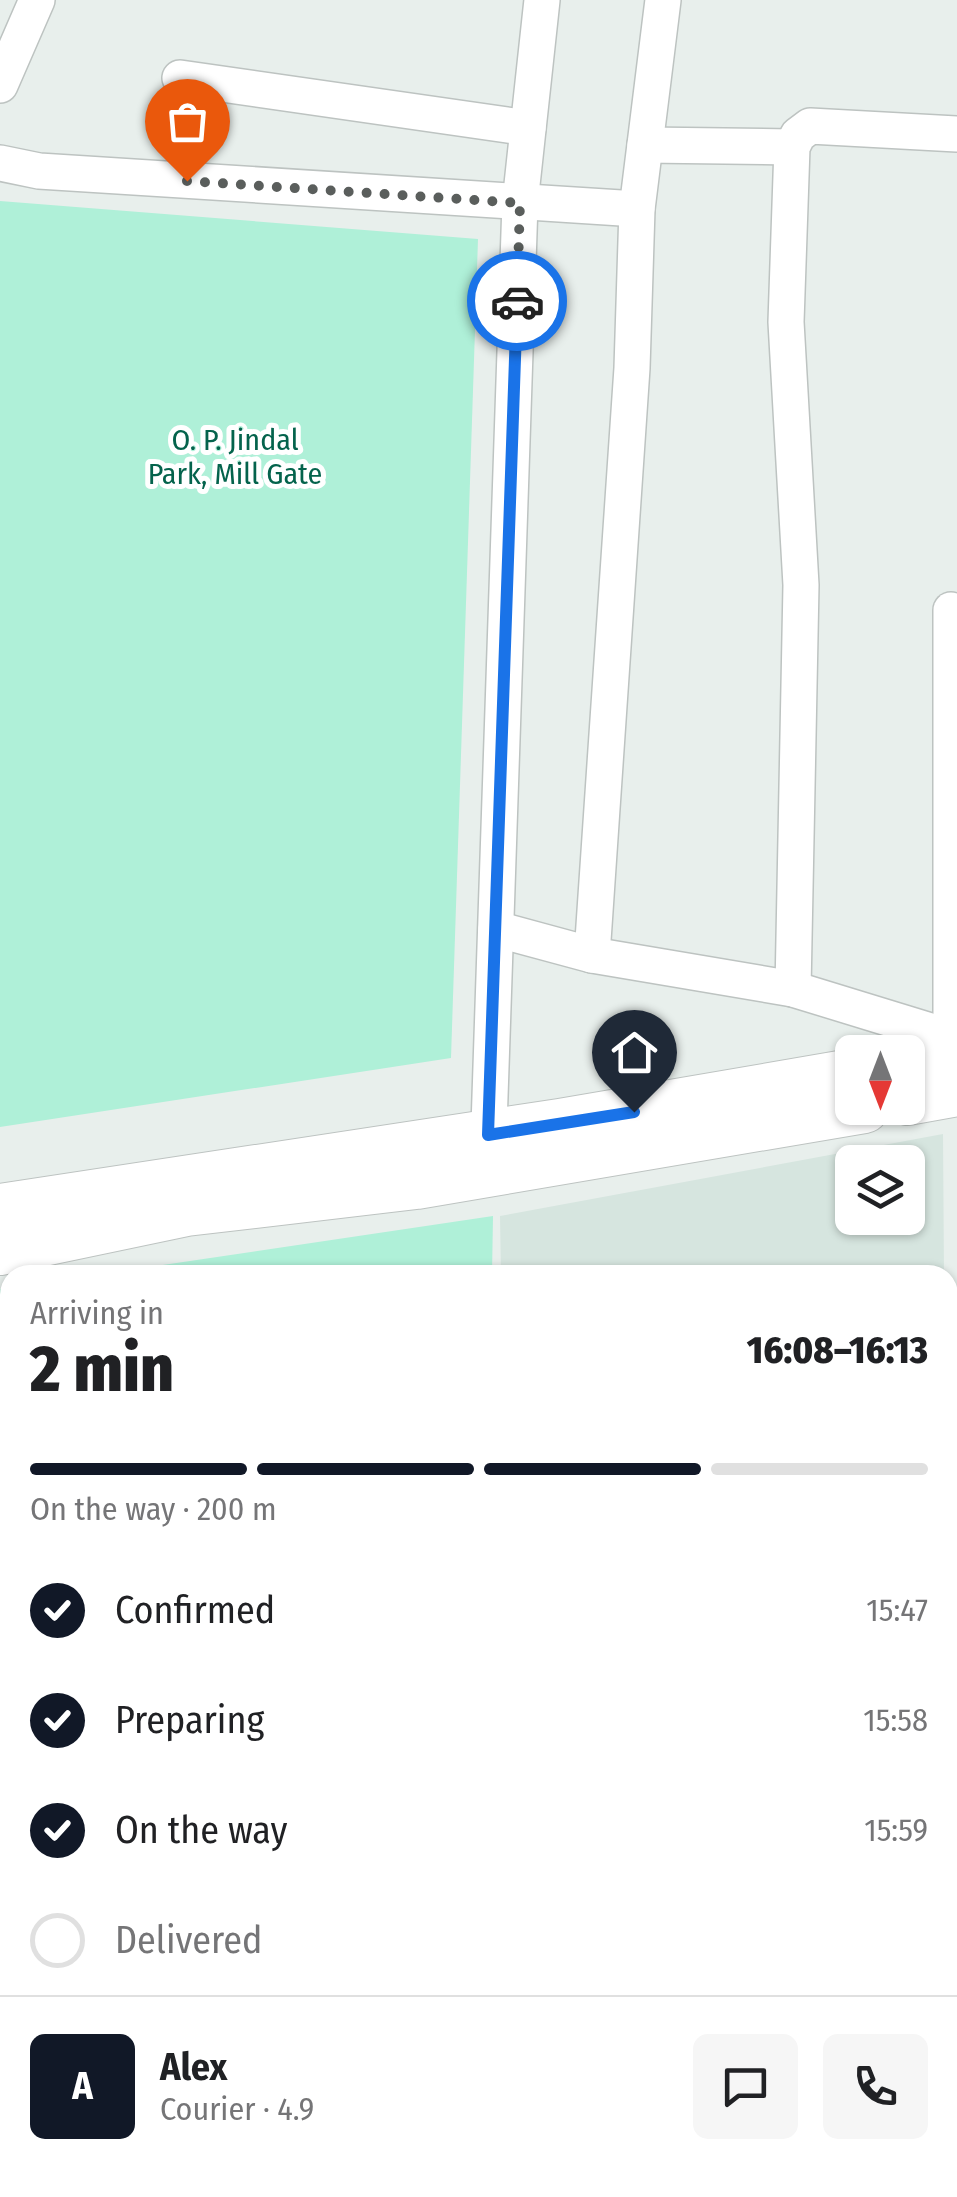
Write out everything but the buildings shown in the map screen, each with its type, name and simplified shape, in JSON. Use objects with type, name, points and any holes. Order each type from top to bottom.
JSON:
[{"type":"main road","points":[[0,1250],[186,1211],[416,1184],[488,1153],[835,1078]]},
{"type":"main road","points":[[925,1097],[957,1092]]},
{"type":"main road","points":[[0,1209],[835,1111]]},
{"type":"street","points":[[4,67],[37,0]]},
{"type":"street","points":[[488,1153],[520,203],[542,0]]},
{"type":"street","points":[[592,954],[632,368],[637,209],[663,0]]},
{"type":"street","points":[[180,78],[528,128]]},
{"type":"street","points":[[793,989],[801,585],[786,322],[792,147],[798,135],[810,126],[957,134]]},
{"type":"street","points":[[644,145],[792,147]]},
{"type":"street","points":[[0,164],[39,171],[637,209]]},
{"type":"street","points":[[943,1053],[950,610]]},
{"type":"street","points":[[496,929],[592,954],[793,989],[940,1034],[943,1053]]},
{"type":"shaded area","points":[[943,1134],[944,1265],[501,1265],[500,1216],[835,1154],[835,1235],[925,1235],[925,1145],[884,1145]]},
{"type":"green space","name":"O. P. Jindal Park, Mill Gate","points":[[0,201],[478,239],[451,1058],[0,1127]]},
{"type":"green space","points":[[493,1216],[492,1265],[162,1265]]},
{"type":"way so far","points":[[187,181],[520,203],[517,301]]},
{"type":"route","points":[[517,301],[488,1135],[634,1112]]}]
